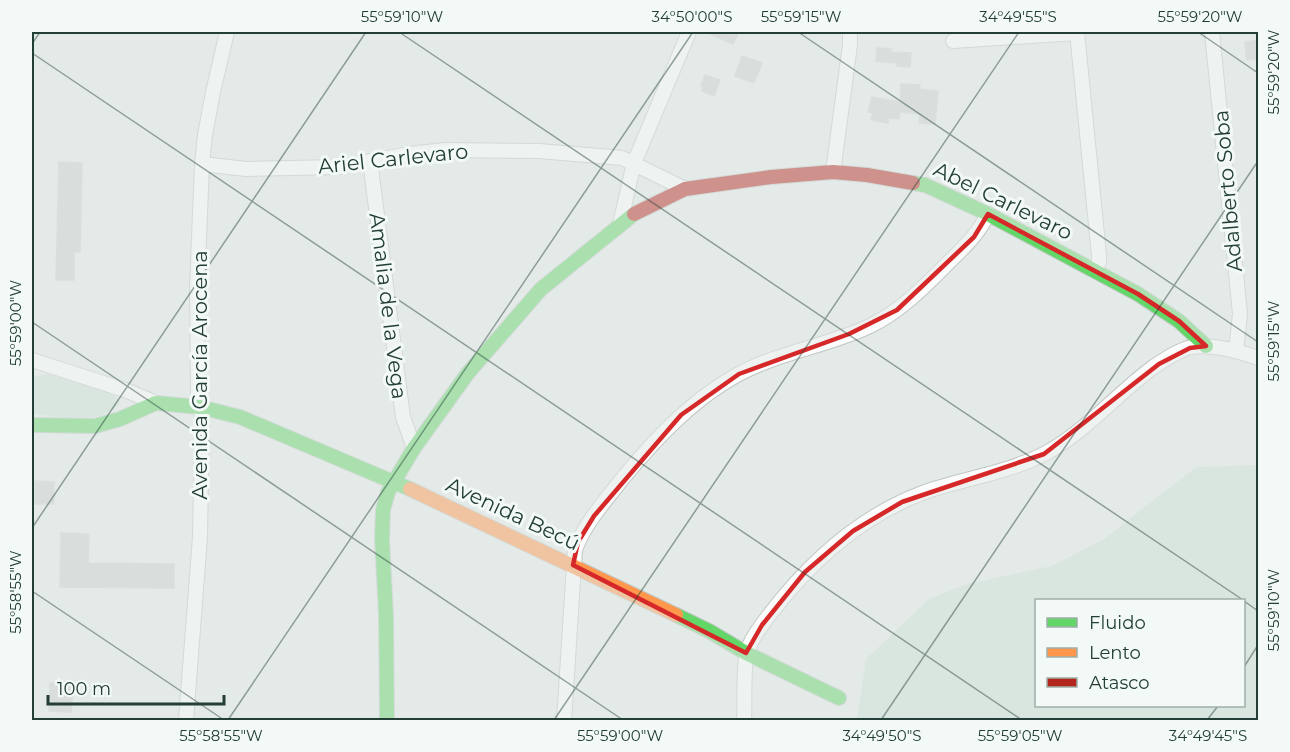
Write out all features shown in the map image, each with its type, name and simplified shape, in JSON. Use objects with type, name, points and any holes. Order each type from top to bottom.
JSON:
[{"type":"street","name":"Avenida García Arocena","points":[[186,720],[200,537],[202,420],[197,288],[202,164],[207,124],[227,32]]},
{"type":"street","points":[[620,224],[634,163],[690,32]]},
{"type":"street","points":[[833,172],[850,32]]},
{"type":"street","points":[[953,41],[1077,32],[1099,255],[1099,262],[1095,270]]},
{"type":"street","name":"Adalberto Soba","points":[[1212,32],[1240,315],[1236,351]]},
{"type":"street","name":"Ariel Carlevaro","points":[[202,164],[246,169],[339,167],[446,150],[539,151],[622,158],[685,189]]},
{"type":"street","name":"Amalia de la Vega","points":[[370,161],[403,417],[414,448]]},
{"type":"street","name":"Abel Carlevaro","points":[[387,720],[386,615],[382,539],[383,510],[394,481],[414,448],[468,373],[541,289],[620,224],[638,212],[685,189],[771,177],[833,172],[925,185],[988,214],[1095,270],[1179,321],[1206,346]]},
{"type":"street","points":[[564,720],[573,565],[578,542],[594,516],[639,458],[681,415],[738,374],[789,353],[860,330],[897,310],[925,286],[974,237],[988,214]]},
{"type":"street","points":[[744,720],[746,653],[762,625],[805,572],[853,531],[902,502],[1044,454],[1079,431],[1135,381],[1159,364],[1190,348],[1206,346],[1236,351],[1258,358]]},
{"type":"street","name":"Avenida Becú","points":[[32,360],[125,390],[156,403],[200,407],[240,417],[267,427],[394,481],[573,565],[839,698]]},
{"type":"street","name":"Avenida Becú","points":[[32,425],[95,426],[120,419],[156,403]]},
{"type":"highlighted area","points":[[988,214],[1138,294],[1179,321],[1206,346],[1190,348],[1159,364],[1044,454],[902,502],[853,531],[805,572],[762,625],[746,653],[573,565],[578,542],[594,516],[681,415],[739,374],[849,334],[897,310],[974,237]]},
{"type":"green space","points":[[48,374],[110,393],[119,399],[119,404],[110,411],[90,418],[33,414],[33,377]]},
{"type":"green space","points":[[1258,465],[1258,720],[857,720],[866,659],[929,599],[967,584],[1052,566],[1104,539],[1196,467]]},
{"type":"building","points":[[706,32],[739,32],[733,44]]},
{"type":"building","points":[[1258,40],[1258,59],[1247,60],[1245,42]]},
{"type":"building","points":[[877,48],[891,49],[891,52],[911,53],[910,67],[876,61]]},
{"type":"building","points":[[742,56],[762,63],[754,83],[735,76]]},
{"type":"building","points":[[705,75],[720,80],[714,96],[702,91],[701,86]]},
{"type":"building","points":[[901,84],[920,85],[919,89],[938,91],[935,124],[919,123],[920,114],[900,112],[899,119],[888,118],[888,123],[871,120],[873,113],[868,112],[872,97],[900,102]]},
{"type":"building","points":[[59,162],[82,163],[80,252],[74,252],[74,280],[56,280]]},
{"type":"building","points":[[35,481],[54,482],[54,504],[35,504]]},
{"type":"building","points":[[61,533],[89,534],[88,563],[174,564],[174,588],[60,587]]},
{"type":"building","points":[[50,683],[73,684],[71,712],[49,711]]},
{"type":"traffic: fast","points":[[913,183],[925,185],[988,214],[1138,294],[1179,321],[1206,346]]},
{"type":"traffic: fast","points":[[387,720],[386,615],[382,539],[383,510],[388,492],[414,448],[468,373],[541,289],[634,214]]},
{"type":"traffic: fast","points":[[32,425],[95,426],[120,419],[156,403],[200,407],[240,417],[410,489]]},
{"type":"traffic: fast","points":[[676,615],[746,653],[839,698]]},
{"type":"traffic: slow","points":[[410,489],[676,615]]},
{"type":"traffic: jam","points":[[634,214],[685,189],[771,177],[833,172],[913,183]]}]
